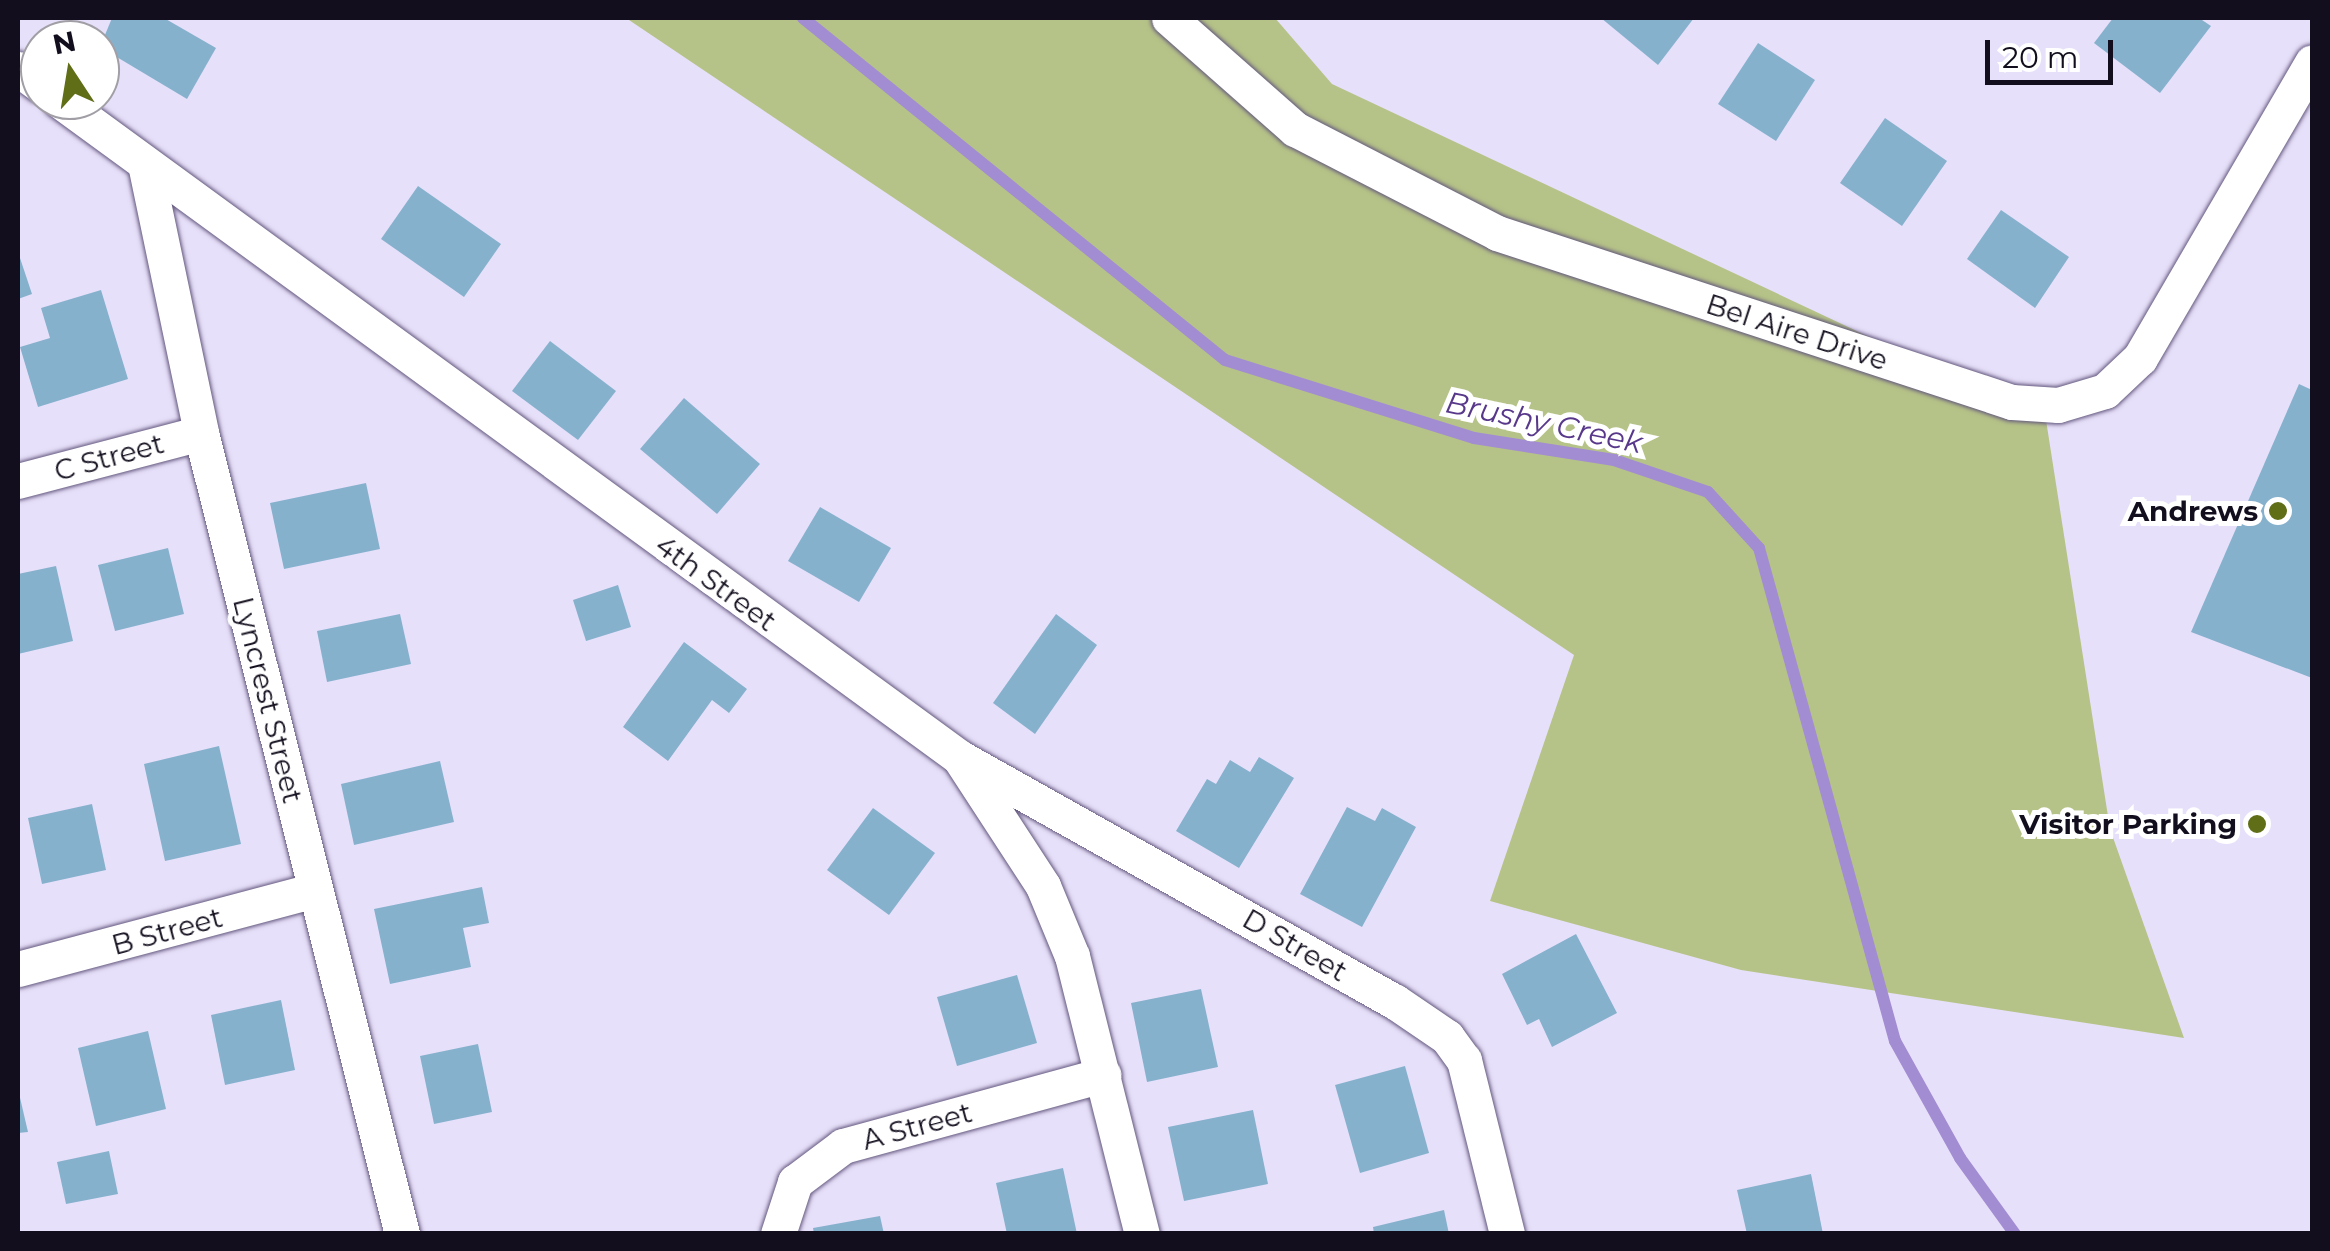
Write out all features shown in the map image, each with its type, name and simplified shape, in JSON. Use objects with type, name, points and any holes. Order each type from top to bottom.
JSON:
[{"type":"street","name":"Bel Aire Drive","points":[[1169,18],[1296,130],[1497,233],[2012,402],[2058,405],[2105,390],[2140,358],[2312,62]]},
{"type":"street","name":"4th Street","points":[[86,120],[960,757],[1043,886],[1072,956],[1142,1234]]},
{"type":"street","name":"Lyncrest Street","points":[[145,164],[202,433],[402,1234]]},
{"type":"street","name":"C Street","points":[[18,481],[202,433]]},
{"type":"street","name":"D Street","points":[[960,757],[1394,1001],[1447,1037],[1464,1060],[1507,1234]]},
{"type":"street","name":"B Street","points":[[18,969],[315,890]]},
{"type":"street","name":"A Street","points":[[778,1234],[794,1182],[843,1146],[1103,1075]]},
{"type":"green space","points":[[626,18],[1275,18],[1332,84],[2046,420],[2110,829],[2184,1038],[1741,970],[1490,901],[1574,655]]},
{"type":"building","points":[[164,18],[216,48],[187,99],[120,59],[120,20],[111,20]]},
{"type":"building","points":[[1601,18],[1694,18],[1658,65]]},
{"type":"building","points":[[2113,18],[2199,18],[2211,26],[2160,93],[2094,43]]},
{"type":"building","points":[[1758,43],[1815,80],[1776,141],[1718,104]]},
{"type":"building","points":[[1885,118],[1947,161],[1902,226],[1840,183]]},
{"type":"building","points":[[418,186],[501,244],[464,297],[381,239]]},
{"type":"building","points":[[2001,210],[2069,257],[2035,308],[1967,259]]},
{"type":"building","points":[[18,252],[32,294],[18,299]]},
{"type":"building","points":[[101,290],[128,379],[38,407],[20,347],[50,338],[41,308]]},
{"type":"building","points":[[550,341],[616,391],[578,440],[512,391]]},
{"type":"building","name":"Andrews","points":[[2299,384],[2312,390],[2312,678],[2191,632]]},
{"type":"building","points":[[684,398],[760,464],[717,514],[640,449]]},
{"type":"building","points":[[366,483],[380,549],[284,569],[270,503]]},
{"type":"building","points":[[820,507],[891,548],[859,602],[788,561]]},
{"type":"building","points":[[168,548],[184,614],[115,631],[98,565]]},
{"type":"building","points":[[56,566],[73,641],[18,654],[18,574]]},
{"type":"building","points":[[618,585],[631,627],[586,641],[573,600]]},
{"type":"building","points":[[400,614],[411,664],[327,682],[317,631]]},
{"type":"building","points":[[1056,614],[1097,645],[1035,734],[993,703]]},
{"type":"building","points":[[684,642],[747,689],[729,713],[712,700],[668,761],[623,727]]},
{"type":"building","points":[[219,746],[241,844],[165,861],[144,764]]},
{"type":"building","points":[[1259,757],[1294,778],[1239,868],[1176,831],[1207,779],[1216,784],[1230,760],[1250,772]]},
{"type":"building","points":[[440,761],[454,822],[354,845],[341,784]]},
{"type":"building","points":[[92,804],[106,870],[42,884],[28,818]]},
{"type":"building","points":[[1347,807],[1375,821],[1382,808],[1416,827],[1362,927],[1300,894]]},
{"type":"building","points":[[873,808],[935,853],[889,915],[827,870]]},
{"type":"building","points":[[482,887],[489,923],[463,928],[471,967],[390,984],[374,909]]},
{"type":"building","points":[[1576,934],[1617,1013],[1552,1047],[1539,1019],[1527,1025],[1502,974]]},
{"type":"building","points":[[1017,975],[1037,1043],[957,1066],[937,997]]},
{"type":"building","points":[[1201,989],[1218,1067],[1147,1082],[1131,1003]]},
{"type":"building","points":[[281,1000],[295,1070],[225,1085],[211,1015]]},
{"type":"building","points":[[148,1031],[166,1109],[96,1126],[78,1048]]},
{"type":"building","points":[[478,1044],[492,1112],[434,1124],[420,1056]]},
{"type":"building","points":[[1405,1066],[1429,1153],[1360,1173],[1335,1085]]},
{"type":"building","points":[[18,1089],[28,1132],[18,1133]]},
{"type":"building","points":[[1253,1110],[1268,1184],[1184,1201],[1168,1127]]},
{"type":"building","points":[[109,1151],[118,1194],[66,1204],[57,1162]]},
{"type":"building","points":[[1063,1168],[1077,1234],[1007,1234],[996,1183]]},
{"type":"building","points":[[1811,1174],[1823,1234],[1747,1234],[1737,1190]]},
{"type":"building","points":[[1444,1210],[1449,1234],[1374,1234],[1373,1227]]},
{"type":"building","points":[[880,1216],[884,1234],[814,1234],[813,1228]]},
{"type":"waterway","name":"Brushy Creek","points":[[803,18],[1225,360],[1474,438],[1614,460],[1708,492],[1759,548],[1895,1041],[1960,1158],[2015,1234]]},
{"type":"place","name":"Andrews","points":[[2278,511]]},
{"type":"place","name":"Visitor Parking","points":[[2257,824]]}]
